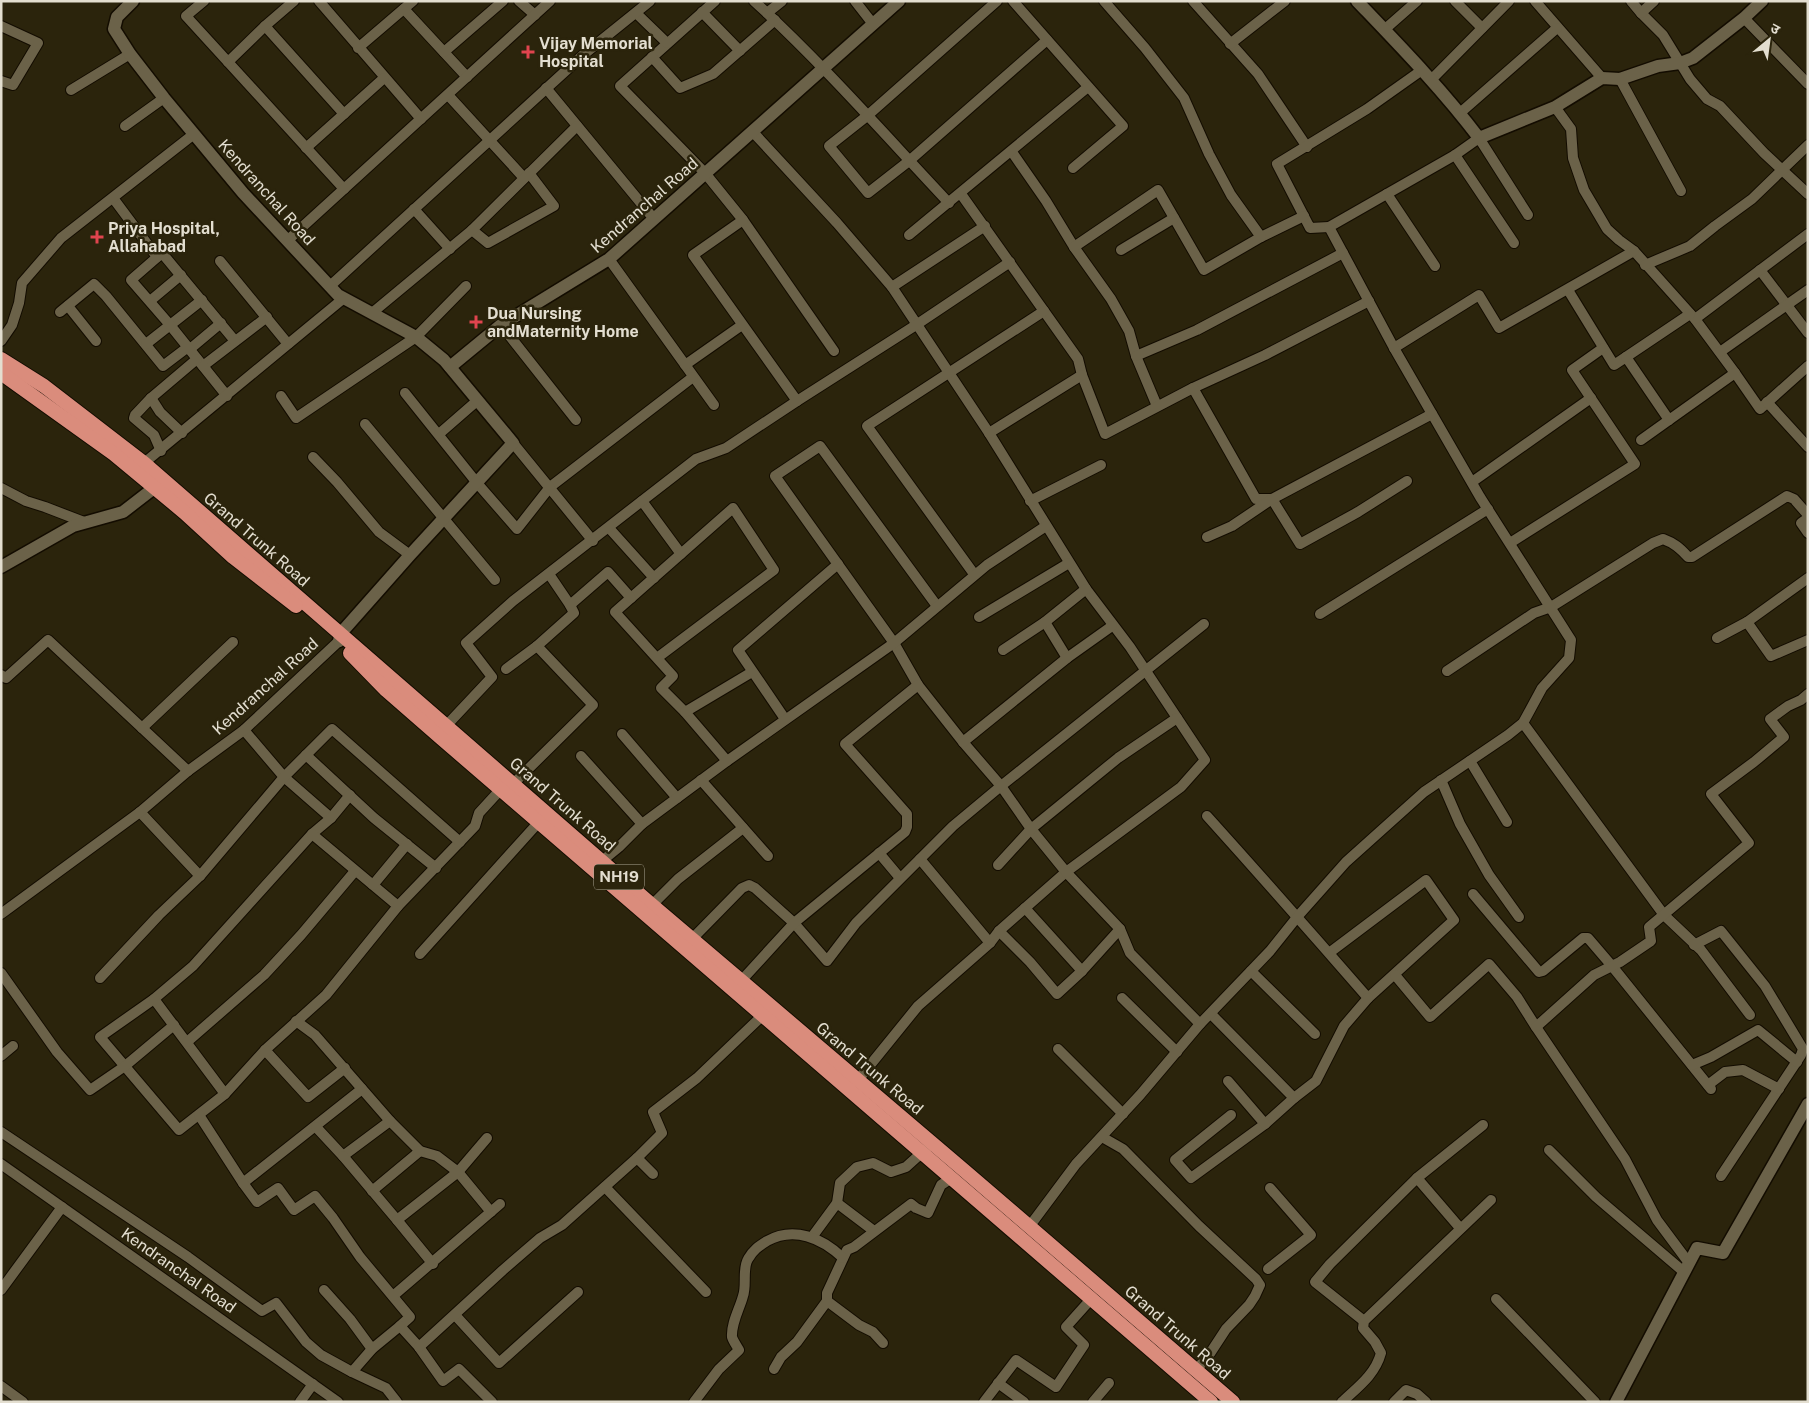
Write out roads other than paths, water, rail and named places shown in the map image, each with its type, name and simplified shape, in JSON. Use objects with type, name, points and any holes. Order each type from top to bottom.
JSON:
[{"type":"highway","name":"Grand Trunk Road","points":[[1,359],[44,386],[144,463],[340,637],[446,726],[507,786],[538,822],[763,1015],[927,1148],[1029,1227],[1233,1402]]},
{"type":"highway","name":"Grand Trunk Road","points":[[1,374],[114,454],[233,556],[340,637],[386,690],[602,861],[858,1080],[927,1148],[957,1181],[1211,1402]]},
{"type":"street","name":"Kendranchal Road","points":[[133,1],[117,17],[114,29],[130,54],[164,98],[247,197],[338,295],[416,337],[450,367],[593,541]]},
{"type":"street","points":[[204,1],[186,16],[344,189]]},
{"type":"street","points":[[228,62],[294,1]]},
{"type":"street","points":[[319,1],[421,119]]},
{"type":"street","points":[[358,48],[413,1]]},
{"type":"street","points":[[444,52],[502,1]]},
{"type":"street","points":[[519,1],[535,15]]},
{"type":"street","points":[[288,240],[550,1]]},
{"type":"street","points":[[330,286],[583,55],[650,1]]},
{"type":"street","points":[[715,1],[620,86],[705,173],[743,220],[834,351]]},
{"type":"street","points":[[754,1],[822,68],[949,203]]},
{"type":"street","points":[[652,57],[680,88],[713,74],[740,51],[771,17],[782,1]]},
{"type":"street","points":[[855,1],[873,24]]},
{"type":"street","name":"Kendranchal Road","points":[[450,367],[501,325],[608,259],[899,1]]},
{"type":"street","points":[[997,1],[867,116],[829,146],[868,193],[909,161],[1047,40]]},
{"type":"street","points":[[1013,1],[1123,126],[1073,168]]},
{"type":"street","points":[[1104,1],[1145,48],[1184,98],[1209,154],[1231,195],[1261,237]]},
{"type":"street","points":[[1193,1],[1258,74],[1307,147]]},
{"type":"street","points":[[1230,44],[1285,1]]},
{"type":"street","points":[[1356,1],[1460,113],[1479,138],[1528,215]]},
{"type":"street","points":[[1384,30],[1417,1]]},
{"type":"street","points":[[1455,1],[1482,28]]},
{"type":"street","points":[[1431,80],[1509,1]]},
{"type":"street","points":[[1535,1],[1602,78]]},
{"type":"street","points":[[1631,1],[1663,35],[1690,79],[1707,99],[1720,106],[1782,171],[1808,194]]},
{"type":"street","points":[[1641,13],[1654,1]]},
{"type":"street","points":[[1422,70],[1367,109],[1277,164],[1310,228],[1329,227],[1455,155],[1479,138],[1555,107],[1602,78],[1620,79],[1658,66],[1680,63],[1692,58],[1744,18],[1762,1]]},
{"type":"street","points":[[404,9],[467,77]]},
{"type":"street","points":[[702,12],[740,51]]},
{"type":"street","points":[[636,14],[667,43]]},
{"type":"street","points":[[1744,18],[1808,84]]},
{"type":"street","points":[[1,26],[38,43],[13,85],[1,80]]},
{"type":"street","points":[[265,26],[344,114]]},
{"type":"street","points":[[1460,113],[1557,28]]},
{"type":"street","points":[[72,90],[130,54]]},
{"type":"street","points":[[306,148],[384,78]]},
{"type":"street","points":[[1620,79],[1682,191]]},
{"type":"street","points":[[909,235],[1012,152],[1088,87]]},
{"type":"street","points":[[546,88],[654,219]]},
{"type":"street","points":[[448,95],[554,206],[488,243],[472,230]]},
{"type":"street","points":[[125,126],[164,98]]},
{"type":"street","points":[[1555,107],[1571,129],[1573,158],[1584,190],[1607,229],[1634,251],[1692,316],[1760,409],[1808,366]]},
{"type":"street","points":[[372,313],[472,230],[577,126]]},
{"type":"street","points":[[752,131],[837,223],[892,287],[989,433],[1086,589],[1112,626],[1130,647],[1144,671],[1205,760],[1181,787],[1066,872],[999,931],[990,943],[918,1006],[858,1080]]},
{"type":"street","points":[[1,341],[12,325],[22,283],[61,238],[194,134]]},
{"type":"street","points":[[1645,264],[1690,246],[1752,199],[1808,145]]},
{"type":"street","points":[[1012,152],[1046,201],[1074,247],[1111,299],[1129,331],[1136,356],[1157,406]]},
{"type":"street","points":[[1455,155],[1514,243]]},
{"type":"street","points":[[1074,247],[1158,190],[1204,270],[1261,237],[1304,216]]},
{"type":"street","points":[[961,194],[1078,359],[1082,375],[1105,434],[1193,388],[1265,356],[1369,301]]},
{"type":"street","points":[[1387,194],[1436,266]]},
{"type":"street","points":[[113,198],[157,257]]},
{"type":"street","points":[[414,209],[450,249]]},
{"type":"street","points":[[1122,250],[1174,218]]},
{"type":"street","points":[[743,220],[693,255],[797,401]]},
{"type":"street","points":[[892,287],[985,226]]},
{"type":"street","points":[[1029,1227],[1076,1164],[1102,1138],[1200,1024],[1270,951],[1346,862],[1395,816],[1424,792],[1523,723],[1542,688],[1569,658],[1571,640],[1488,509],[1432,414],[1329,227]]},
{"type":"street","points":[[1568,290],[1614,365],[1692,316],[1760,270],[1808,234]]},
{"type":"street","points":[[1394,348],[1479,295],[1499,328],[1634,251]]},
{"type":"street","points":[[227,396],[131,280],[162,253],[235,341]]},
{"type":"street","points":[[1136,356],[1197,330],[1343,253]]},
{"type":"street","points":[[608,259],[714,405]]},
{"type":"street","points":[[220,260],[288,344]]},
{"type":"street","points":[[446,726],[492,677],[466,643],[513,601],[696,460],[726,448],[1010,262]]},
{"type":"street","points":[[1760,270],[1808,333]]},
{"type":"street","points":[[150,302],[181,275]]},
{"type":"street","points":[[96,341],[64,309],[94,284],[163,366],[220,323]]},
{"type":"street","points":[[281,396],[296,418],[416,337],[466,286]]},
{"type":"street","points":[[1720,352],[1808,290]]},
{"type":"street","points":[[144,463],[161,451],[344,298]]},
{"type":"street","points":[[146,344],[202,300]]},
{"type":"street","points":[[974,574],[866,426],[1044,311]]},
{"type":"street","points":[[161,451],[154,435],[134,418],[135,415],[151,398],[267,317]]},
{"type":"street","points":[[501,325],[576,420]]},
{"type":"street","points":[[685,365],[742,325]]},
{"type":"street","points":[[1510,543],[1635,464],[1572,370],[1603,348]]},
{"type":"street","points":[[1626,357],[1669,420]]},
{"type":"street","points":[[1641,440],[1735,373]]},
{"type":"street","points":[[989,433],[1082,375]]},
{"type":"street","points":[[405,393],[517,529],[550,487],[693,376]]},
{"type":"street","points":[[1193,388],[1256,499],[1272,499]]},
{"type":"street","points":[[151,398],[160,412],[182,433]]},
{"type":"street","points":[[1472,482],[1591,398]]},
{"type":"street","points":[[439,434],[478,400]]},
{"type":"street","points":[[1767,402],[1808,447]]},
{"type":"street","points":[[1207,537],[1232,526],[1272,499],[1432,414]]},
{"type":"street","points":[[365,424],[495,580]]},
{"type":"street","name":"Kendranchal Road","points":[[1,914],[140,812],[188,771],[244,730],[340,637],[410,555],[513,443]]},
{"type":"street","points":[[937,606],[820,446],[775,476],[894,643],[918,686],[1001,786],[1031,829],[1066,872],[1120,929],[1130,953],[1200,1024]]},
{"type":"street","points":[[313,457],[337,482],[379,532],[410,555]]},
{"type":"street","points":[[1030,500],[1101,465]]},
{"type":"street","points":[[1272,499],[1300,544],[1358,512],[1407,481]]},
{"type":"street","points":[[1,488],[26,501],[84,522]]},
{"type":"street","points":[[1,567],[73,526],[123,512],[154,488]]},
{"type":"street","points":[[1447,671],[1534,613],[1551,607],[1653,543],[1663,539],[1672,542],[1688,557],[1692,557],[1787,496],[1794,499],[1808,516],[1801,523],[1808,533]]},
{"type":"street","points":[[642,501],[681,554]]},
{"type":"street","points":[[657,658],[774,570],[733,508],[615,612],[673,676],[661,688],[686,712],[727,761]]},
{"type":"street","points":[[1320,614],[1488,509]]},
{"type":"street","points":[[602,861],[642,824],[785,719],[894,643],[974,574],[1046,526]]},
{"type":"street","points":[[609,528],[654,578]]},
{"type":"street","points":[[979,617],[1069,562]]},
{"type":"street","points":[[785,719],[738,650],[838,564]]},
{"type":"street","points":[[570,605],[608,572],[631,598]]},
{"type":"street","points":[[506,669],[537,646],[574,613],[549,574]]},
{"type":"street","points":[[1717,638],[1747,622],[1808,578]]},
{"type":"street","points":[[1003,650],[1045,622],[1086,589]]},
{"type":"street","points":[[1045,622],[1067,658]]},
{"type":"street","points":[[1747,622],[1771,656],[1808,640]]},
{"type":"street","points":[[692,939],[742,888],[749,885],[794,922],[827,961],[856,923],[954,826],[1001,786],[1204,624]]},
{"type":"street","points":[[963,742],[1067,658],[1112,626]]},
{"type":"street","points":[[1,674],[6,678],[48,640],[188,771]]},
{"type":"street","points":[[142,728],[233,642]]},
{"type":"street","points":[[350,795],[331,818],[312,834],[193,966],[154,999],[100,1037],[179,1130],[226,1094],[265,1050],[326,994],[398,906],[475,826],[479,813],[593,705],[537,646]]},
{"type":"street","points":[[686,712],[752,672]]},
{"type":"street","points":[[741,981],[794,922],[905,832],[907,814],[845,744],[918,686]]},
{"type":"street","points":[[1536,1027],[1594,975],[1612,966],[1651,940],[1648,927],[1749,843],[1711,794],[1784,737],[1770,720],[1808,694]]},
{"type":"street","points":[[998,865],[1031,829],[1118,758],[1177,718]]},
{"type":"street","points":[[1523,723],[1664,915],[1701,950],[1750,1015]]},
{"type":"street","points":[[100,978],[159,915],[200,876],[284,776],[332,729],[460,842]]},
{"type":"street","points":[[244,730],[284,776],[331,818]]},
{"type":"street","points":[[622,734],[677,798]]},
{"type":"street","points":[[306,755],[374,818],[436,868]]},
{"type":"street","points":[[580,756],[642,824]]},
{"type":"street","points":[[1470,761],[1507,822]]},
{"type":"street","points":[[701,780],[768,856]]},
{"type":"street","points":[[1441,780],[1460,824],[1489,875],[1519,917]]},
{"type":"street","points":[[140,812],[200,876]]},
{"type":"street","points":[[1207,816],[1298,916],[1368,998]]},
{"type":"street","points":[[420,954],[538,822]]},
{"type":"street","points":[[652,905],[678,879],[743,828]]},
{"type":"street","points":[[312,834],[398,906]]},
{"type":"street","points":[[373,886],[407,844]]},
{"type":"street","points":[[879,853],[900,878]]},
{"type":"street","points":[[920,859],[990,943]]},
{"type":"street","points":[[186,1042],[264,975],[301,935],[355,871]]},
{"type":"street","points":[[1231,1115],[1175,1160],[1191,1178],[1266,1124],[1316,1081],[1344,1026],[1368,998],[1454,920],[1426,880],[1329,953]]},
{"type":"street","points":[[1473,894],[1538,972],[1543,971],[1583,938],[1588,938],[1710,1087],[1724,1072],[1743,1070],[1779,1089]]},
{"type":"street","points":[[1025,908],[1082,971]]},
{"type":"street","points":[[999,931],[1030,962],[1057,994],[1082,971],[1120,929]]},
{"type":"street","points":[[1694,944],[1722,931],[1765,986],[1805,1054],[1797,1062],[1721,1176]]},
{"type":"street","points":[[1394,975],[1430,1017],[1489,964],[1517,997],[1625,1159],[1657,1220],[1687,1268]]},
{"type":"street","points":[[1251,971],[1315,1034]]},
{"type":"street","points":[[1,973],[57,1052],[90,1090],[125,1066],[174,1026]]},
{"type":"street","points":[[1122,998],[1177,1052]]},
{"type":"street","points":[[154,999],[226,1094]]},
{"type":"street","points":[[1211,1014],[1294,1098]]},
{"type":"street","points":[[419,1348],[540,1238],[562,1225],[606,1187],[662,1133],[653,1112],[697,1078],[763,1015]]},
{"type":"street","points":[[296,1021],[315,1035],[390,1121],[420,1151],[437,1156],[458,1172],[491,1212]]},
{"type":"street","points":[[1692,1065],[1712,1057],[1758,1030],[1797,1062]]},
{"type":"street","points":[[1,1056],[13,1046]]},
{"type":"street","points":[[1058,1049],[1123,1114]]},
{"type":"street","points":[[265,1050],[308,1097],[345,1068]]},
{"type":"street","points":[[1228,1081],[1266,1124]]},
{"type":"street","points":[[243,1183],[362,1089]]},
{"type":"street","points":[[1616,1402],[1697,1248],[1723,1254],[1808,1104]]},
{"type":"street","points":[[199,1115],[257,1202],[278,1188],[294,1210],[315,1196],[360,1257],[410,1317],[372,1349],[352,1372]]},
{"type":"street","points":[[343,1156],[390,1121]]},
{"type":"street","points":[[1364,1321],[1315,1282],[1330,1264],[1417,1178],[1483,1125]]},
{"type":"street","points":[[316,1127],[343,1156],[432,1264]]},
{"type":"street","points":[[1,1132],[188,1256],[262,1311],[276,1303],[306,1342],[321,1354],[352,1372],[386,1388],[397,1402]]},
{"type":"street","points":[[397,1220],[458,1172],[487,1138]]},
{"type":"street","points":[[1102,1138],[1123,1149],[1199,1226],[1256,1278],[1260,1284],[1249,1305],[1226,1329],[1209,1355],[1196,1370]]},
{"type":"street","points":[[812,1237],[837,1202],[840,1183],[857,1167],[873,1163],[891,1172],[906,1167],[927,1148]]},
{"type":"street","points":[[1549,1150],[1596,1197],[1687,1268]]},
{"type":"street","points":[[372,1191],[420,1151]]},
{"type":"street","points":[[636,1158],[653,1174]]},
{"type":"street","name":"Kendranchal Road","points":[[1,1164],[338,1402]]},
{"type":"street","points":[[1417,1178],[1460,1228]]},
{"type":"street","points":[[774,1369],[781,1357],[796,1342],[827,1301],[828,1293],[847,1250],[854,1247],[911,1204],[928,1213],[941,1185],[950,1179],[957,1181]]},
{"type":"street","points":[[606,1187],[706,1292]]},
{"type":"street","points":[[1268,1268],[1311,1235],[1270,1188]]},
{"type":"street","points":[[1342,1402],[1373,1372],[1381,1353],[1375,1342],[1363,1328],[1364,1321],[1491,1200]]},
{"type":"street","points":[[837,1202],[874,1231]]},
{"type":"street","points":[[393,1296],[500,1204]]},
{"type":"street","points":[[1,1290],[62,1206]]},
{"type":"street","points":[[694,1402],[719,1370],[739,1350],[732,1338],[733,1326],[744,1294],[747,1260],[756,1247],[772,1238],[791,1233],[812,1237],[831,1248],[842,1258]]},
{"type":"street","points":[[324,1290],[350,1319],[372,1349]]},
{"type":"street","points":[[456,1315],[499,1363],[578,1292]]},
{"type":"street","points":[[984,1402],[1016,1360],[1056,1387],[1084,1345],[1066,1327],[1092,1298]]},
{"type":"street","points":[[1496,1298],[1595,1402]]},
{"type":"street","points":[[827,1301],[859,1325],[873,1332],[883,1342]]},
{"type":"street","points":[[400,1326],[444,1381],[459,1369],[492,1402]]},
{"type":"street","points":[[998,1383],[1024,1402]]},
{"type":"street","points":[[1093,1402],[1109,1383]]},
{"type":"street","points":[[300,1402],[313,1384]]},
{"type":"street","points":[[3,1390],[23,1402]]},
{"type":"street","points":[[1394,1402],[1406,1390],[1417,1394],[1426,1402]]},
{"type":"street","points":[[401,1402],[406,1400],[408,1402]]},
{"type":"place","name":"Vijay Memorial Hospital","points":[[528,52]]},
{"type":"place","name":"Priya Hospital, Allahabad","points":[[97,237]]},
{"type":"place","name":"Dua Nursing andMaternity Home","points":[[476,322]]}]
